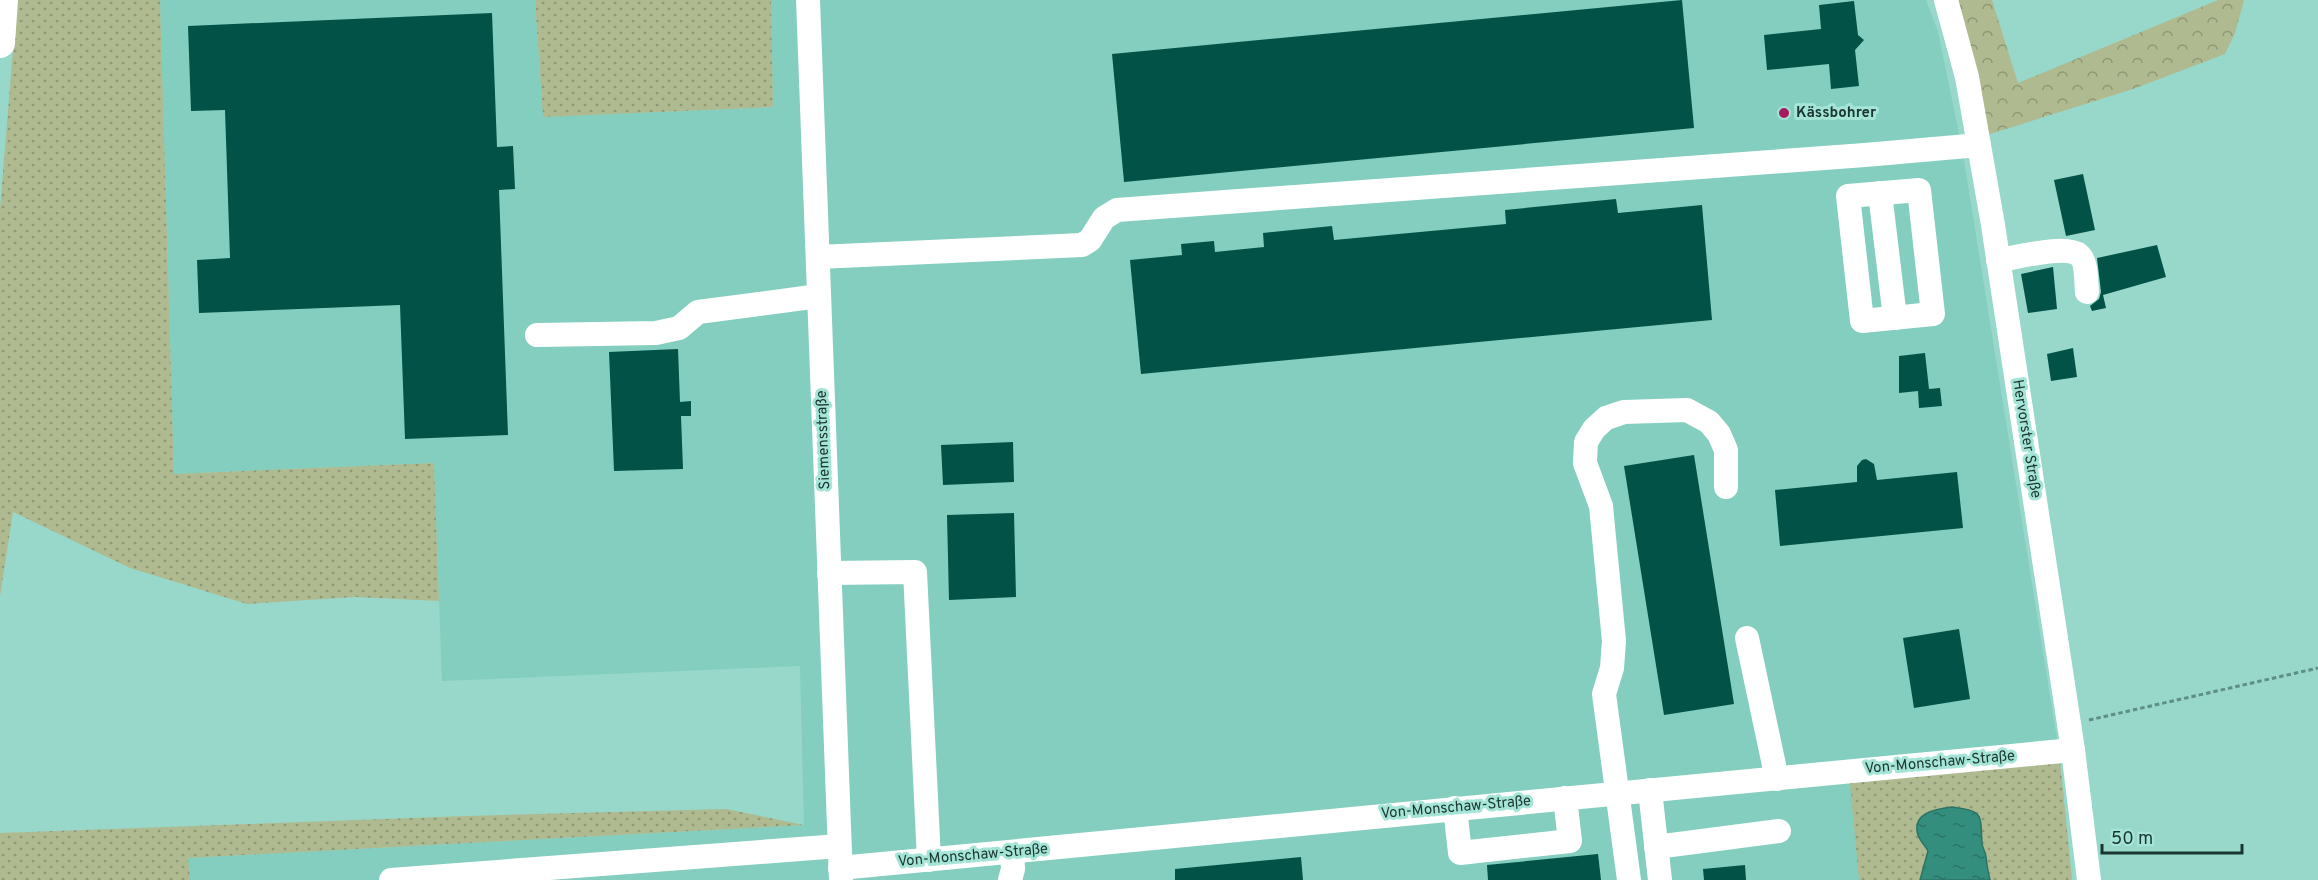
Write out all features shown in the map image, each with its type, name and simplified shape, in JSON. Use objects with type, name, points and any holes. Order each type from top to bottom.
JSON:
[{"type":"main road","points":[[0,44],[3,0]]},
{"type":"street","name":"Siemensstraße","points":[[808,0],[840,865]]},
{"type":"street","name":"Hervorster Straße","points":[[1946,0],[1967,77],[1998,260],[2073,750],[2089,880]]},
{"type":"street","points":[[818,257],[1082,245],[1090,240],[1104,218],[1117,210],[1979,145]]},
{"type":"street","points":[[1865,155],[1875,194],[1895,318]]},
{"type":"street","points":[[1918,190],[1934,314],[1895,318],[1862,321],[1848,196],[1918,190]]},
{"type":"street","points":[[1998,260],[2053,252],[2071,252],[2082,259],[2087,292]]},
{"type":"street","points":[[537,335],[656,333],[679,328],[698,312],[819,296]]},
{"type":"street","points":[[1629,880],[1604,694],[1612,668],[1614,641],[1600,506],[1585,463],[1586,442],[1594,429],[1606,418],[1624,412],[1687,410],[1709,422],[1719,434],[1726,450],[1726,487]]},
{"type":"street","points":[[829,573],[915,572],[930,860]]},
{"type":"street","points":[[1747,638],[1777,778]]},
{"type":"street","name":"Von-Monschaw-Straße","points":[[391,880],[930,860],[2073,750]]},
{"type":"street","points":[[1650,790],[1660,880]]},
{"type":"street","points":[[1455,808],[1460,853],[1570,841],[1565,798]]},
{"type":"street","points":[[1656,847],[1779,831]]},
{"type":"street","points":[[1010,880],[1013,869],[1012,852]]},
{"type":"path","points":[[2069,725],[2318,668]]},
{"type":"shaded area","points":[[160,0],[535,0],[543,117],[773,107],[771,0],[1926,0],[1938,32],[1962,148],[2059,752],[2072,880],[190,880],[187,858],[804,825],[800,666],[442,681],[434,463],[174,474]]},
{"type":"green space","points":[[17,0],[160,0],[174,474],[434,463],[439,601],[355,597],[247,604],[130,568],[13,512],[0,596],[0,209]]},
{"type":"green space","points":[[535,0],[771,0],[773,107],[543,117]]},
{"type":"green space","points":[[1955,0],[1992,0],[2018,83],[2218,0],[2244,0],[2235,33],[2225,54],[2133,89],[1987,135]]},
{"type":"green space","points":[[2059,752],[2072,880],[1859,880],[1849,772]]},
{"type":"green space","points":[[726,809],[804,825],[188,858],[190,880],[0,880],[0,833]]},
{"type":"water","points":[[1952,807],[1970,810],[1979,816],[1982,845],[1990,880],[1920,880],[1928,851],[1918,835],[1918,822],[1926,813]]},
{"type":"building","points":[[1682,0],[1694,128],[1124,182],[1112,54]]},
{"type":"building","points":[[1854,1],[1858,35],[1864,40],[1855,50],[1859,86],[1831,89],[1829,64],[1767,70],[1764,35],[1821,29],[1819,5]]},
{"type":"building","points":[[492,13],[497,147],[513,146],[515,189],[499,190],[508,435],[405,439],[400,305],[199,313],[197,260],[230,258],[225,110],[191,111],[188,26]]},
{"type":"building","points":[[2083,174],[2095,230],[2066,236],[2054,180]]},
{"type":"building","points":[[1616,199],[1618,213],[1702,205],[1712,320],[1141,374],[1130,260],[1182,255],[1181,244],[1214,241],[1215,252],[1264,247],[1263,233],[1332,226],[1334,240],[1506,224],[1505,210]]},
{"type":"building","points":[[2157,245],[2166,277],[2103,295],[2106,308],[2092,311],[2090,306],[2099,299],[2101,292],[2097,258]]},
{"type":"building","points":[[2053,267],[2057,309],[2028,313],[2021,274]]},
{"type":"building","points":[[2073,348],[2077,377],[2051,381],[2047,354]]},
{"type":"building","points":[[678,349],[680,402],[691,401],[691,416],[681,416],[683,469],[614,471],[609,352]]},
{"type":"building","points":[[1925,353],[1929,389],[1940,388],[1942,406],[1919,408],[1918,391],[1899,393],[1899,356]]},
{"type":"building","points":[[1013,442],[1014,482],[943,485],[941,445]]},
{"type":"building","points":[[1694,455],[1734,704],[1664,715],[1624,466]]},
{"type":"building","points":[[1866,459],[1874,464],[1877,480],[1957,472],[1963,528],[1780,546],[1775,490],[1857,482],[1857,466]]},
{"type":"building","points":[[1014,513],[1016,597],[949,600],[947,515]]},
{"type":"building","points":[[1959,629],[1970,699],[1914,708],[1903,638]]},
{"type":"building","points":[[1598,854],[1601,880],[1488,880],[1487,865]]},
{"type":"building","points":[[1301,857],[1303,880],[1175,880],[1175,869]]},
{"type":"building","points":[[1745,865],[1746,880],[1704,880],[1703,869]]},
{"type":"place","name":"Kässbohrer","points":[[1784,113]]}]
